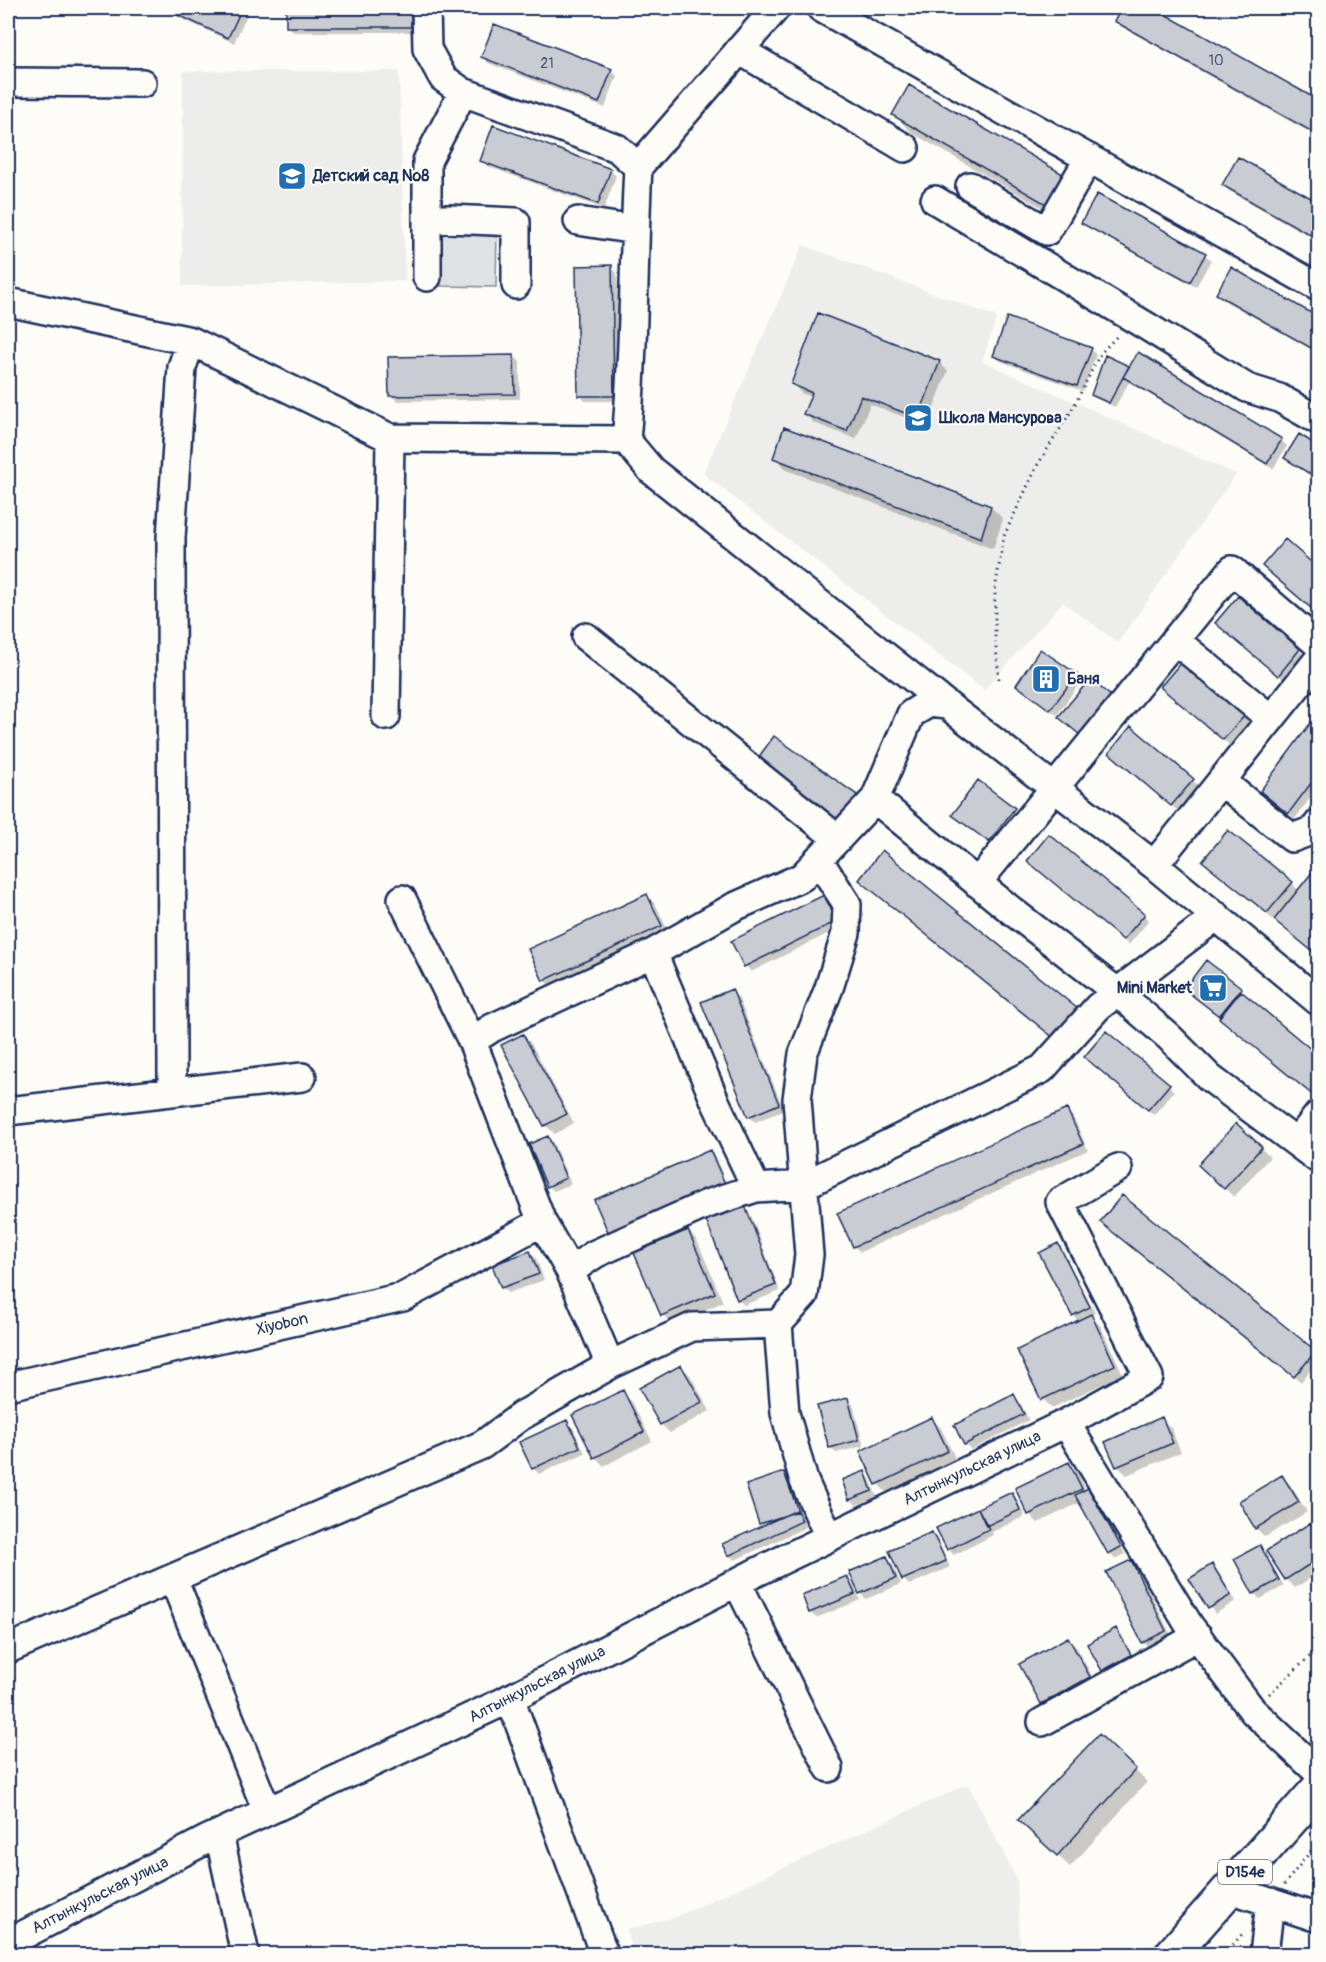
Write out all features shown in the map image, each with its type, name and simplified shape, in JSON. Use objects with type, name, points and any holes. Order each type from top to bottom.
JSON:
[{"type":"main road","name":"D154e","points":[[1172,1954],[1318,1789]]},
{"type":"street","points":[[426,8],[427,49],[443,78],[464,92],[617,148],[638,167]]},
{"type":"street","points":[[776,8],[638,167],[632,379],[626,440],[651,470],[947,705],[1154,865],[1318,1001]]},
{"type":"street","points":[[821,8],[1318,287]]},
{"type":"street","points":[[739,50],[904,148]]},
{"type":"street","points":[[8,82],[142,83]]},
{"type":"street","points":[[427,277],[427,161],[464,92]]},
{"type":"street","points":[[970,186],[1047,231],[1089,158]]},
{"type":"street","points":[[934,200],[1140,322],[1246,388],[1279,398],[1318,420]]},
{"type":"street","points":[[427,219],[516,222],[516,285]]},
{"type":"street","points":[[578,221],[635,230]]},
{"type":"street","points":[[8,302],[190,341],[390,438],[626,440]]},
{"type":"street","points":[[172,1092],[171,538],[182,367],[190,341]]},
{"type":"street","points":[[386,716],[390,438]]},
{"type":"street","points":[[977,883],[1232,570],[1318,644]]},
{"type":"street","points":[[586,637],[838,839]]},
{"type":"street","points":[[1175,640],[1271,719]]},
{"type":"street","points":[[1154,865],[1318,660]]},
{"type":"street","points":[[472,1041],[492,1028],[653,953],[734,906],[802,877],[874,799],[911,714],[919,682]]},
{"type":"street","points":[[911,714],[929,703],[947,705]]},
{"type":"street","points":[[1221,781],[1292,838],[1314,830],[1318,824]]},
{"type":"street","points":[[874,799],[1117,992],[1169,1037],[1210,1078],[1318,1158]]},
{"type":"street","points":[[818,860],[847,904],[846,933],[803,1054],[797,1099],[809,1255],[804,1294],[778,1324],[785,1413],[804,1481],[829,1537]]},
{"type":"street","points":[[402,899],[472,1041],[542,1222],[570,1271],[610,1365]]},
{"type":"street","points":[[570,1271],[595,1254],[707,1204],[756,1188],[804,1185],[1042,1069],[1098,1007],[1217,916]]},
{"type":"street","points":[[653,953],[715,1101],[756,1188]]},
{"type":"street","points":[[8,1111],[302,1077]]},
{"type":"street","points":[[1296,1142],[1318,1115]]},
{"type":"street","name":"Алтынкульская улица","points":[[8,1942],[219,1834],[510,1698],[737,1582],[1065,1422],[1149,1377],[1060,1202],[1118,1168]]},
{"type":"street","name":"Xiyobon","points":[[8,1386],[403,1297],[542,1222]]},
{"type":"street","points":[[8,1649],[483,1445],[521,1416],[610,1365],[692,1327],[778,1324]]},
{"type":"street","points":[[1065,1422],[1198,1636],[1253,1711],[1318,1772]]},
{"type":"street","points":[[173,1578],[267,1811]]},
{"type":"street","points":[[737,1582],[829,1768]]},
{"type":"street","points":[[1042,1722],[1198,1636]]},
{"type":"street","points":[[510,1698],[604,1954]]},
{"type":"street","points":[[219,1834],[244,1954]]},
{"type":"street","points":[[1230,1889],[1318,1918]]},
{"type":"street","points":[[1264,1954],[1270,1902]]},
{"type":"path","points":[[999,679],[995,638],[995,590],[1004,536],[1037,466],[1072,408],[1100,354],[1125,328],[1140,322]]},
{"type":"path","points":[[1253,1711],[1318,1648]]},
{"type":"shaded area","name":"Детский сад №8","points":[[183,71],[399,71],[405,281],[182,286]]},
{"type":"shaded area","points":[[442,228],[497,229],[496,287],[441,286]]},
{"type":"shaded area","name":"Школа Мансурова","points":[[803,245],[997,317],[982,361],[1236,474],[1118,643],[1063,602],[984,690],[703,474]]},
{"type":"shaded area","points":[[968,1784],[1017,1880],[1021,1954],[633,1954],[627,1929],[673,1918]]},
{"type":"building","points":[[163,8],[242,8],[228,38]]},
{"type":"building","points":[[286,8],[411,8],[411,27],[286,27]]},
{"type":"building","points":[[1122,8],[1154,8],[1318,100],[1318,135],[1114,21]]},
{"type":"building","points":[[494,24],[612,69],[599,103],[481,57]]},
{"type":"building","points":[[909,85],[1068,177],[1051,207],[892,115]]},
{"type":"building","points":[[493,125],[611,169],[598,204],[480,161]]},
{"type":"building","points":[[1238,157],[1318,202],[1318,239],[1222,185]]},
{"type":"building","points":[[1097,194],[1206,253],[1190,282],[1081,223]]},
{"type":"building","points":[[612,265],[614,396],[578,396],[576,266]]},
{"type":"building","points":[[1231,267],[1318,317],[1318,352],[1216,294]]},
{"type":"building","points":[[818,313],[940,361],[918,418],[861,396],[847,431],[803,414],[812,393],[791,384]]},
{"type":"building","points":[[1007,317],[1092,348],[1077,386],[993,356]]},
{"type":"building","points":[[1138,352],[1282,439],[1267,464],[1123,377]]},
{"type":"building","points":[[514,355],[515,394],[389,396],[388,357]]},
{"type":"building","points":[[1105,355],[1129,366],[1109,403],[1091,395]]},
{"type":"building","points":[[784,427],[991,506],[981,538],[773,458]]},
{"type":"building","points":[[1299,434],[1318,446],[1318,479],[1284,458]]},
{"type":"building","points":[[1285,539],[1318,568],[1318,614],[1262,566]]},
{"type":"building","points":[[1238,596],[1300,649],[1278,676],[1215,623]]},
{"type":"building","name":"Баня","points":[[1040,649],[1077,674],[1050,710],[1016,685]]},
{"type":"building","points":[[1183,660],[1246,714],[1223,740],[1160,687]]},
{"type":"building","points":[[1090,679],[1116,700],[1085,739],[1058,717]]},
{"type":"building","points":[[1318,713],[1318,774],[1288,814],[1260,791]]},
{"type":"building","points":[[1131,726],[1194,779],[1171,806],[1109,753]]},
{"type":"building","points":[[774,736],[857,795],[839,821],[755,762]]},
{"type":"building","points":[[978,780],[1015,808],[989,842],[952,815]]},
{"type":"building","points":[[1228,830],[1293,882],[1267,913],[1202,861]]},
{"type":"building","points":[[1049,834],[1145,914],[1123,940],[1027,861]]},
{"type":"building","points":[[882,850],[1078,1009],[1055,1039],[859,880]]},
{"type":"building","points":[[1318,865],[1318,956],[1274,920]]},
{"type":"building","points":[[647,894],[662,926],[543,981],[528,949]]},
{"type":"building","points":[[824,895],[837,921],[744,967],[731,941]]},
{"type":"building","name":"Mini Market","points":[[1206,960],[1242,988],[1219,1016],[1184,989]]},
{"type":"building","points":[[732,989],[779,1104],[748,1117],[701,1002]]},
{"type":"building","points":[[1241,991],[1318,1055],[1318,1093],[1315,1097],[1219,1018]]},
{"type":"building","points":[[1106,1031],[1170,1084],[1148,1110],[1084,1057]]},
{"type":"building","points":[[523,1034],[567,1114],[544,1126],[501,1045]]},
{"type":"building","points":[[1067,1109],[1083,1144],[853,1247],[837,1213]]},
{"type":"building","points":[[1236,1123],[1262,1147],[1224,1189],[1198,1165]]},
{"type":"building","points":[[548,1136],[566,1178],[547,1187],[529,1144]]},
{"type":"building","points":[[710,1150],[725,1184],[609,1234],[594,1200]]},
{"type":"building","points":[[1122,1195],[1316,1351],[1294,1377],[1100,1222]]},
{"type":"building","points":[[745,1206],[776,1285],[737,1300],[706,1220]]},
{"type":"building","points":[[688,1230],[715,1293],[661,1316],[634,1253]]},
{"type":"building","points":[[1058,1243],[1090,1307],[1072,1316],[1039,1253]]},
{"type":"building","points":[[530,1251],[539,1274],[501,1288],[492,1265]]},
{"type":"building","points":[[1091,1314],[1115,1365],[1041,1400],[1017,1350]]},
{"type":"building","points":[[681,1365],[702,1402],[660,1425],[639,1388]]},
{"type":"building","points":[[623,1390],[644,1432],[594,1458],[572,1415]]},
{"type":"building","points":[[1014,1394],[1024,1414],[964,1445],[954,1425]]},
{"type":"building","points":[[848,1398],[859,1440],[829,1448],[817,1406]]},
{"type":"building","points":[[932,1417],[948,1451],[876,1485],[860,1451]]},
{"type":"building","points":[[1162,1417],[1173,1443],[1116,1467],[1105,1442]]},
{"type":"building","points":[[567,1420],[580,1447],[532,1469],[519,1442]]},
{"type":"building","points":[[1069,1462],[1082,1489],[1028,1515],[1015,1488]]},
{"type":"building","points":[[865,1471],[872,1491],[849,1500],[842,1480]]},
{"type":"building","points":[[784,1472],[798,1511],[759,1524],[746,1485]]},
{"type":"building","points":[[1282,1475],[1299,1502],[1255,1529],[1239,1501]]},
{"type":"building","points":[[1088,1488],[1121,1547],[1108,1554],[1075,1495]]},
{"type":"building","points":[[1012,1492],[1020,1510],[986,1526],[978,1508]]},
{"type":"building","points":[[978,1508],[989,1529],[947,1550],[936,1528]]},
{"type":"building","points":[[797,1510],[802,1521],[728,1556],[722,1544]]},
{"type":"building","points":[[1310,1523],[1318,1536],[1318,1559],[1285,1580],[1266,1551]]},
{"type":"building","points":[[932,1532],[946,1561],[902,1580],[889,1551]]},
{"type":"building","points":[[1260,1545],[1279,1580],[1253,1594],[1234,1559]]},
{"type":"building","points":[[887,1556],[896,1578],[859,1594],[849,1572]]},
{"type":"building","points":[[1131,1560],[1166,1631],[1142,1643],[1106,1572]]},
{"type":"building","points":[[1212,1564],[1231,1595],[1208,1609],[1189,1579]]},
{"type":"building","points":[[847,1576],[855,1594],[809,1613],[802,1595]]},
{"type":"building","points":[[1116,1628],[1131,1655],[1102,1671],[1087,1644]]},
{"type":"building","points":[[1068,1637],[1090,1677],[1041,1704],[1019,1664]]},
{"type":"building","points":[[1099,1734],[1136,1769],[1057,1856],[1018,1820]]},
{"type":"place","name":"Детский сад №8","points":[[292,176]]},
{"type":"place","name":"Школа Мансурова","points":[[918,418]]},
{"type":"place","name":"Баня","points":[[1046,679]]},
{"type":"place","name":"Mini Market","points":[[1213,988]]}]
